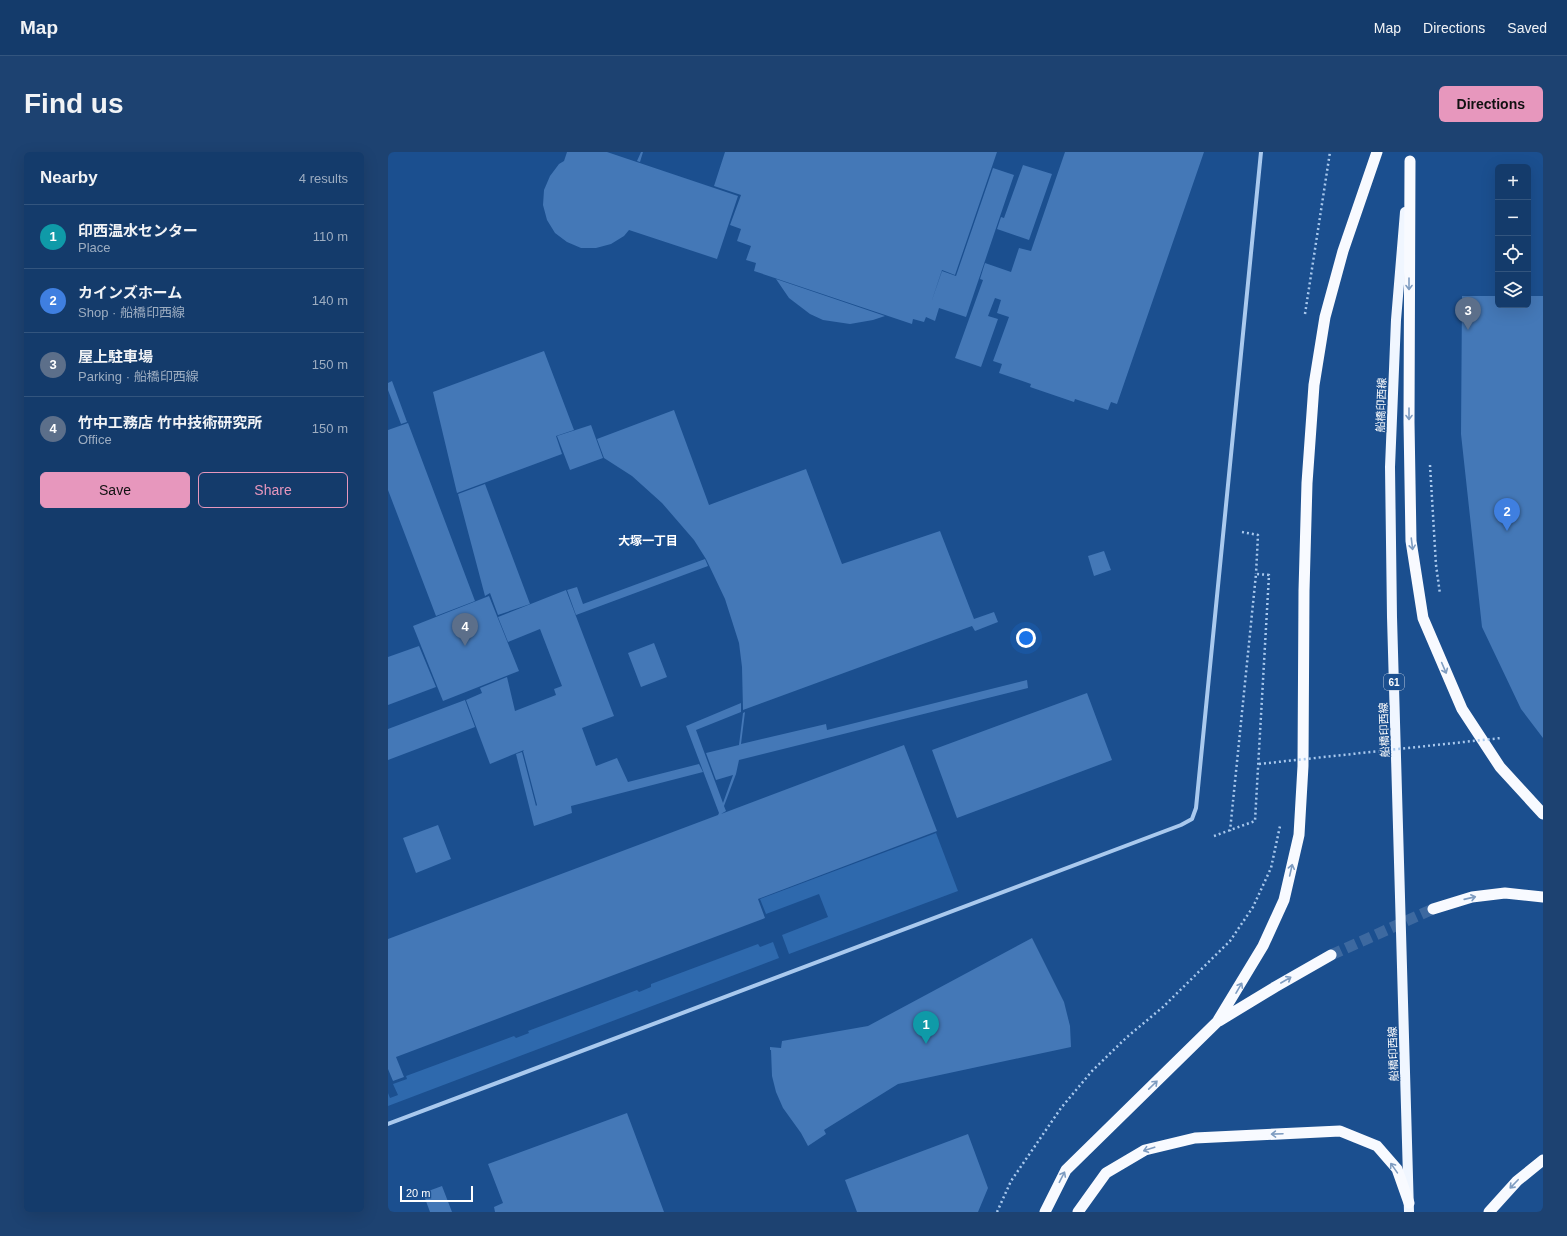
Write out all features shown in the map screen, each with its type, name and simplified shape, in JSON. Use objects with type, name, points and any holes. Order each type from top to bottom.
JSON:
[{"type":"highway","points":[[1217,1022],[1263,946],[1284,900],[1299,835],[1303,766],[1304,591],[1307,491],[1314,384],[1325,317],[1343,251],[1378,152]]},
{"type":"highway","points":[[1410,156],[1409,422],[1411,540],[1423,618],[1462,710],[1500,767],[1543,814]]},
{"type":"highway","points":[[1433,909],[1472,897],[1505,893],[1543,897]]},
{"type":"highway","points":[[1045,1212],[1066,1170],[1217,1022],[1331,955]]},
{"type":"highway","points":[[1078,1212],[1106,1173],[1146,1150],[1195,1138],[1340,1131],[1377,1146],[1397,1169],[1409,1208]]},
{"type":"highway","points":[[1489,1212],[1517,1181],[1543,1160]]},
{"type":"main road","name":"船橋印西線","points":[[1409,1208],[1392,616],[1390,467],[1396,320],[1410,156]]},
{"type":"street","points":[[388,1124],[1174,828],[1192,819],[1196,808],[1261,152]]},
{"type":"path","points":[[1304,320],[1330,152]]},
{"type":"path","points":[[1429,458],[1436,565],[1440,601]]},
{"type":"path","points":[[1230,831],[1256,574],[1258,535],[1242,532]]},
{"type":"path","points":[[1214,836],[1256,821],[1269,575],[1256,574]]},
{"type":"path","points":[[1496,732],[1505,744]]},
{"type":"path","points":[[1259,764],[1501,738]]},
{"type":"path","points":[[1288,758],[1288,765]]},
{"type":"path","points":[[997,1212],[1012,1181],[1061,1108],[1092,1071],[1127,1037],[1163,1007],[1230,941],[1254,907],[1271,868],[1280,824]]},
{"type":"shaded area","points":[[936,833],[958,891],[789,954],[782,935],[828,917],[819,894],[766,914],[760,899]]},
{"type":"shaded area","points":[[773,942],[779,958],[388,1106],[388,1093],[390,1098],[398,1095],[393,1084],[407,1079],[406,1076],[514,1036],[516,1038],[529,1033],[528,1031],[637,990],[639,992],[651,987],[651,984],[758,944],[760,947]]},
{"type":"building","points":[[567,152],[607,152],[738,196],[717,259],[629,230],[624,236],[611,244],[596,248],[581,248],[567,242],[555,233],[547,220],[543,205],[544,190],[550,176],[559,164],[564,161]]},
{"type":"building","points":[[641,152],[643,152],[640,162],[637,161]]},
{"type":"building","points":[[725,152],[997,152],[955,275],[942,270],[931,303],[942,271],[956,276],[993,168],[1014,175],[966,317],[939,308],[935,321],[926,317],[924,322],[913,319],[912,324],[754,271],[756,263],[746,260],[751,246],[737,241],[741,229],[730,225],[741,195],[714,186]]},
{"type":"building","points":[[1065,152],[1204,152],[1117,404],[1111,402],[1108,410],[1075,399],[1074,402],[1030,387],[1031,384],[999,373],[1002,364],[993,361],[1009,317],[997,313],[1001,300],[995,298],[988,316],[998,319],[981,367],[955,358],[983,280],[980,279],[985,263],[1011,272],[1019,248],[1031,251]]},
{"type":"building","points":[[1023,165],[1052,174],[1029,240],[997,229],[1001,217],[1004,218]]},
{"type":"building","points":[[776,279],[885,316],[873,320],[850,324],[823,320],[810,314],[789,298]]},
{"type":"building","points":[[1462,296],[1495,296],[1495,308],[1531,308],[1531,296],[1543,296],[1543,738],[1521,709],[1482,627],[1461,434]]},
{"type":"building","points":[[544,351],[574,430],[556,436],[562,454],[457,493],[433,392]]},
{"type":"building","points":[[392,381],[407,422],[401,424],[388,390],[388,383]]},
{"type":"building","points":[[674,410],[709,505],[806,469],[842,564],[940,531],[974,619],[994,612],[998,622],[975,631],[972,626],[743,710],[742,667],[739,643],[725,599],[706,559],[694,540],[662,503],[632,476],[604,458],[597,439]]},
{"type":"building","points":[[408,423],[475,601],[436,616],[388,490],[388,430]]},
{"type":"building","points":[[591,425],[603,458],[570,470],[557,436]]},
{"type":"building","points":[[485,484],[530,604],[498,615],[490,593],[485,596],[458,494]]},
{"type":"building","points":[[1104,551],[1111,570],[1094,576],[1088,556]]},
{"type":"building","points":[[705,559],[708,566],[576,615],[567,590],[577,587],[583,604]]},
{"type":"building","points":[[566,590],[614,716],[582,728],[596,766],[617,758],[628,782],[699,764],[703,772],[571,806],[572,813],[534,826],[516,754],[522,752],[536,806],[524,750],[490,764],[466,700],[482,693],[480,688],[507,677],[515,711],[556,695],[554,689],[562,686],[540,629],[508,642],[498,617]]},
{"type":"building","points":[[489,596],[519,671],[443,701],[413,626]]},
{"type":"building","points":[[654,643],[667,677],[641,687],[628,653]]},
{"type":"building","points":[[419,646],[436,687],[388,705],[388,657]]},
{"type":"building","points":[[1027,680],[1028,688],[739,760],[736,774],[724,806],[726,811],[721,814],[904,745],[937,831],[758,899],[765,918],[396,1057],[404,1077],[393,1081],[388,1069],[388,939],[718,815],[719,813],[686,726],[741,703],[741,712],[696,730],[723,803],[733,775],[716,780],[706,753],[739,745],[743,713],[745,712],[741,744],[826,724],[827,730]]},
{"type":"building","points":[[1087,693],[1112,760],[957,818],[932,750]]},
{"type":"building","points":[[465,700],[475,727],[388,760],[388,729]]},
{"type":"building","points":[[438,825],[451,859],[416,873],[403,838]]},
{"type":"building","points":[[1032,938],[1064,1002],[1070,1026],[1071,1047],[898,1084],[824,1130],[826,1134],[808,1146],[801,1133],[783,1108],[776,1092],[772,1076],[770,1047],[781,1048],[782,1041],[868,1026]]},
{"type":"building","points":[[627,1113],[664,1212],[495,1212],[494,1207],[503,1203],[488,1164]]},
{"type":"building","points":[[968,1134],[988,1188],[978,1212],[857,1212],[845,1180]]},
{"type":"building","points":[[442,1186],[452,1212],[430,1212],[423,1193]]},
{"type":"tunnel","points":[[1331,955],[1433,909]]},
{"type":"place","name":"屋上駐車場","points":[[1468,330]]},
{"type":"place","name":"カインズホーム","points":[[1507,531]]},
{"type":"place","name":"竹中工務店 竹中技術研究所","points":[[465,646]]},
{"type":"place","name":"印西温水センター","points":[[926,1044]]},
{"type":"district","name":"大塚一丁目","points":[[648,541]]}]
